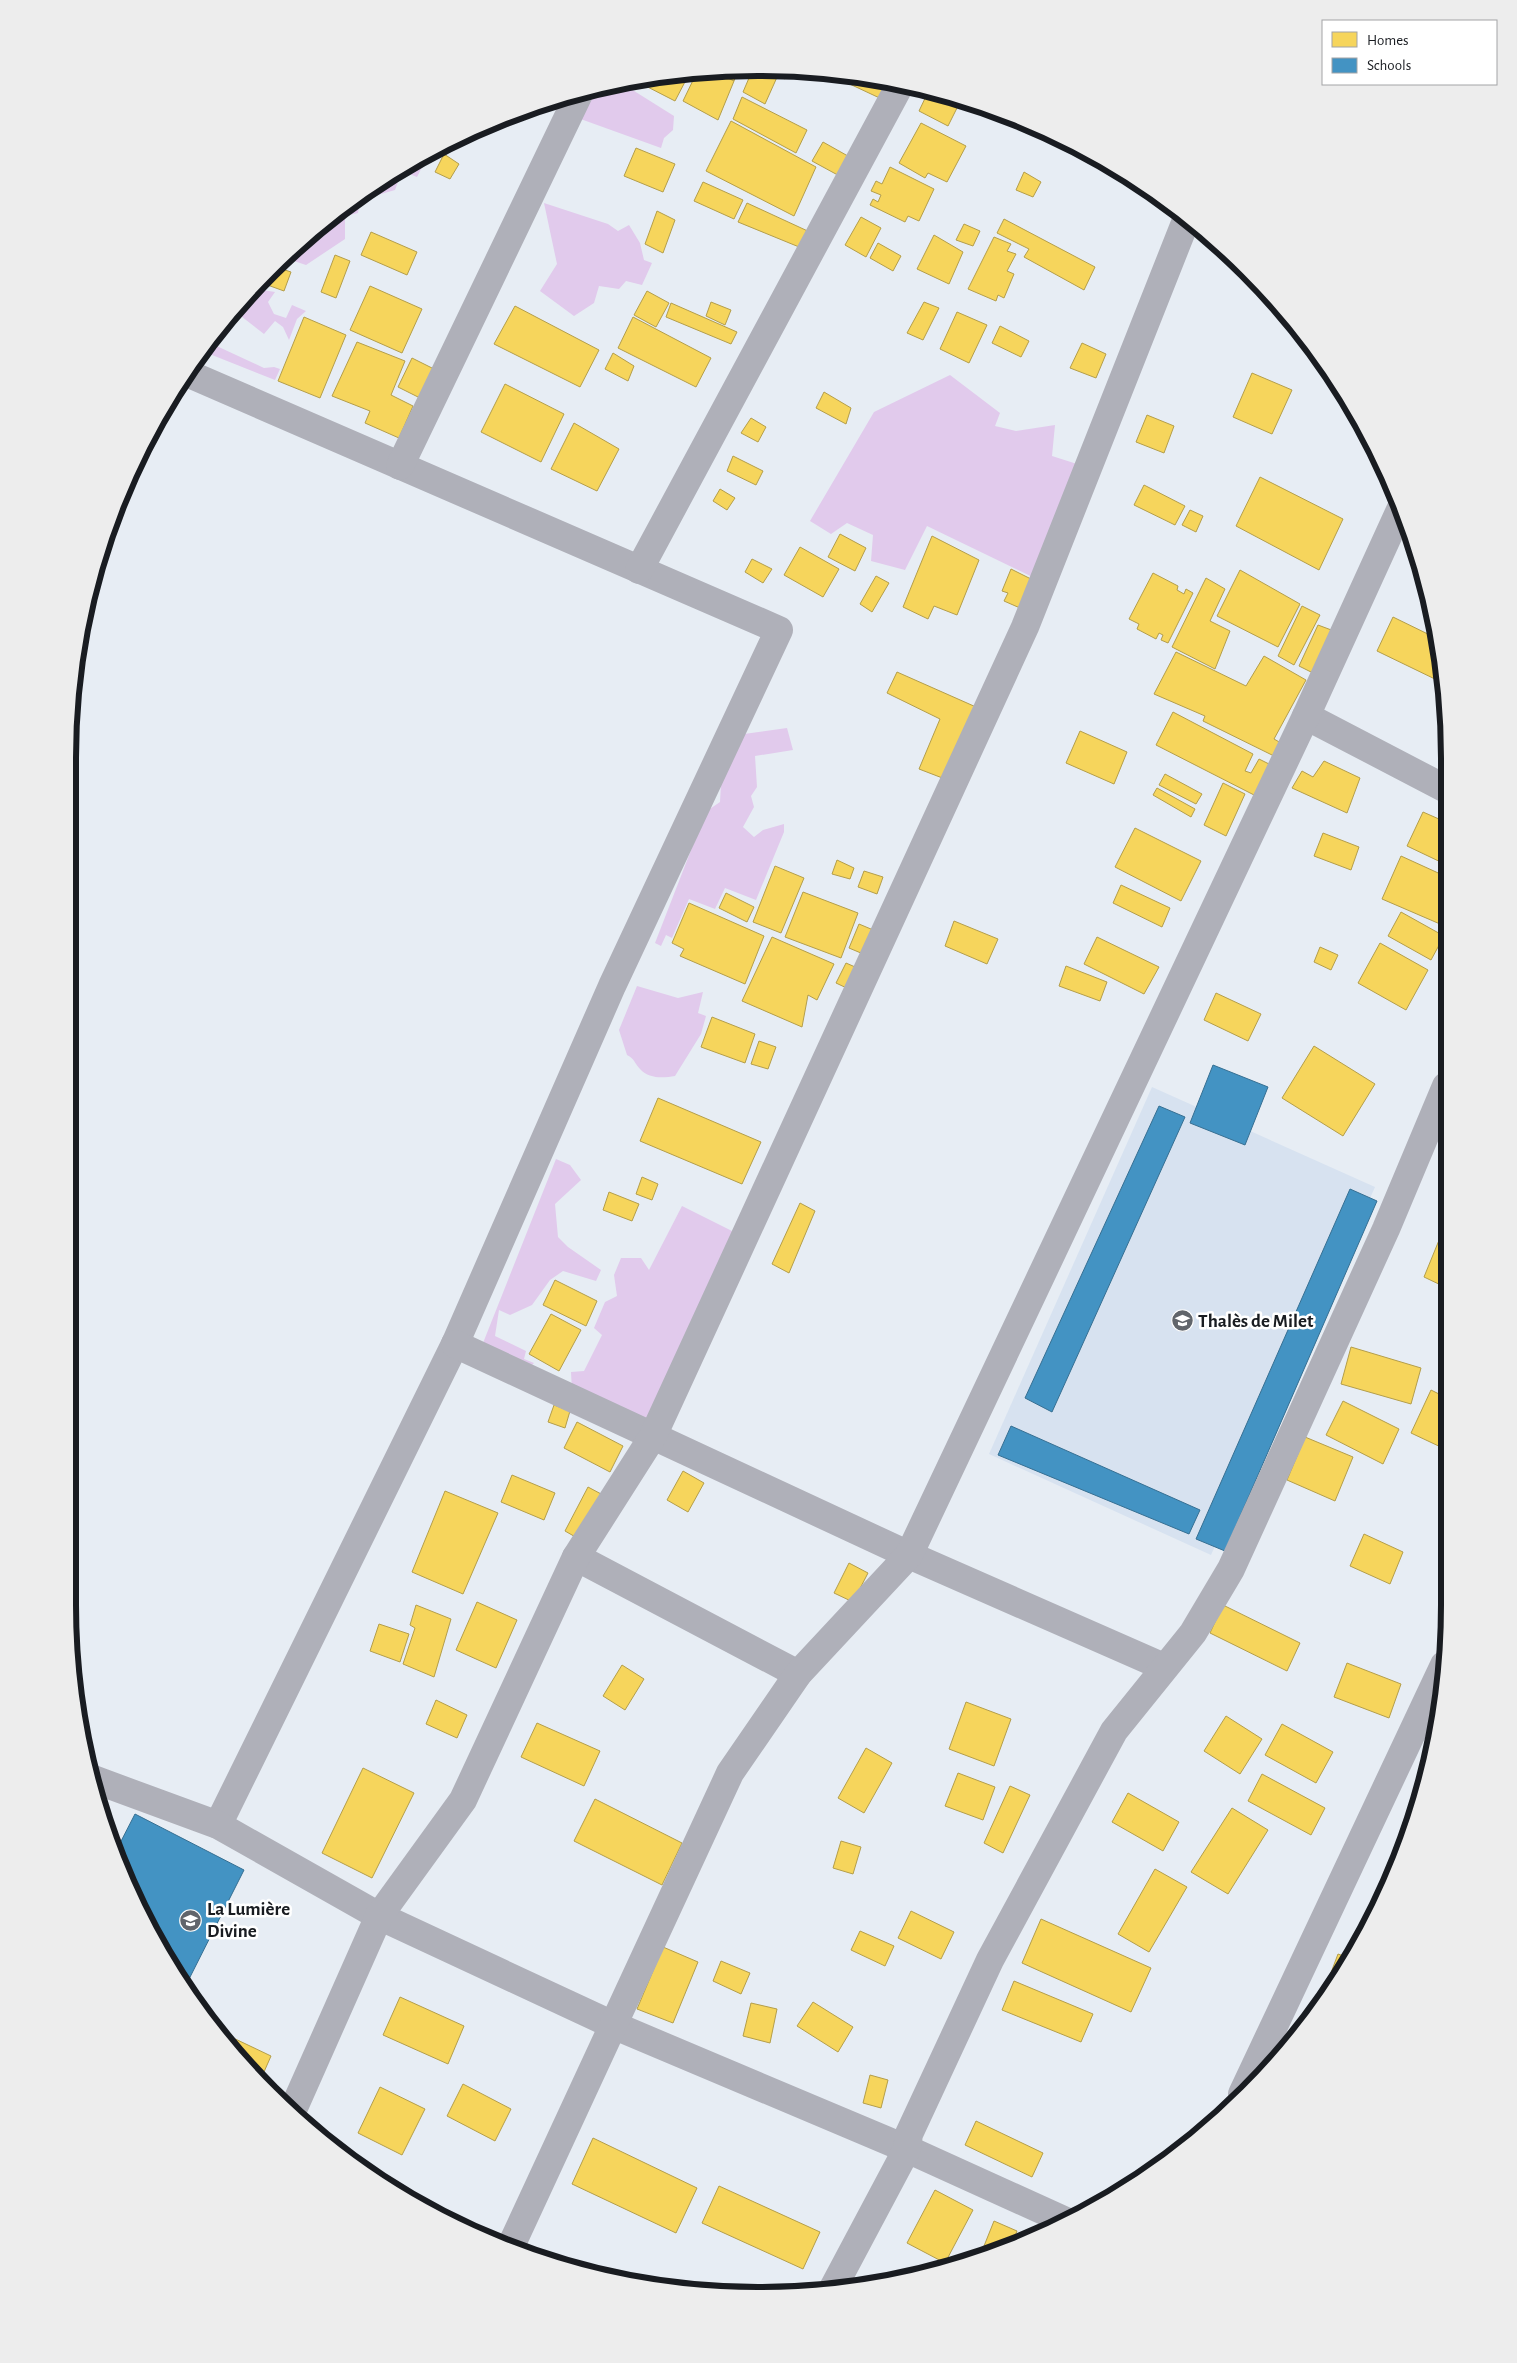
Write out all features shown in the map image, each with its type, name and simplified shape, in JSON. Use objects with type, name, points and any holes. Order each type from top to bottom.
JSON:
[{"type":"street","points":[[639,570],[897,90]]},
{"type":"street","points":[[400,466],[576,101]]},
{"type":"street","points":[[295,2105],[379,1916],[463,1800],[576,1557],[654,1436],[1025,626],[1184,226]]},
{"type":"street","points":[[193,376],[779,630],[612,986],[455,1344],[218,1825]]},
{"type":"street","points":[[513,2241],[730,1773],[798,1674],[909,1555],[1306,716],[1397,517]]},
{"type":"street","points":[[1306,716],[1441,786]]},
{"type":"street","points":[[836,2282],[907,2149],[909,2134],[990,1960],[1114,1731],[1164,1667],[1193,1634],[1231,1569],[1386,1229],[1441,1098]]},
{"type":"street","points":[[455,1344],[909,1555],[1164,1667]]},
{"type":"street","points":[[576,1557],[798,1674]]},
{"type":"street","points":[[1250,2077],[1436,1682]]},
{"type":"street","points":[[99,1781],[218,1825],[379,1916],[613,2025],[907,2149],[1057,2217]]},
{"type":"shaded area","points":[[630,88],[674,116],[673,130],[664,138],[661,148],[575,117],[583,99]]},
{"type":"shaded area","points":[[421,166],[422,167],[417,177],[408,173]]},
{"type":"shaded area","points":[[399,179],[395,190],[371,197]]},
{"type":"shaded area","points":[[544,203],[608,224],[618,231],[629,225],[640,243],[644,260],[652,263],[642,285],[626,281],[619,289],[599,286],[594,303],[574,316],[540,291],[557,264]]},
{"type":"shaded area","points":[[359,205],[358,213],[345,216],[345,239],[306,265],[293,261],[343,217]]},
{"type":"shaded area","points":[[263,290],[275,292],[268,302],[274,314],[286,318],[292,305],[306,311],[297,319],[289,340],[283,327],[275,321],[264,334],[240,316]]},
{"type":"shaded area","points":[[215,345],[264,368],[274,367],[280,369],[275,380],[209,354]]},
{"type":"shaded area","points":[[950,375],[1000,413],[995,426],[1016,431],[1055,425],[1052,456],[1099,471],[1051,586],[927,526],[905,570],[871,561],[873,535],[847,523],[831,534],[810,521],[874,412]]},
{"type":"shaded area","points":[[787,728],[793,750],[755,756],[757,787],[751,796],[754,807],[743,827],[754,837],[763,830],[784,824],[784,832],[756,900],[725,888],[715,909],[689,899],[672,938],[666,935],[661,946],[655,943],[700,827],[698,817],[720,802],[721,783],[744,734]]},
{"type":"shaded area","points":[[637,986],[678,998],[703,992],[698,1013],[706,1016],[701,1034],[675,1076],[661,1077],[648,1075],[627,1055],[619,1030]]},
{"type":"shaded area","name":"Thalès de Milet","points":[[1152,1087],[1375,1187],[1211,1555],[989,1454]]},
{"type":"shaded area","points":[[556,1159],[570,1165],[581,1180],[555,1204],[558,1237],[568,1247],[601,1270],[596,1281],[563,1271],[550,1280],[532,1305],[510,1315],[499,1310],[495,1336],[526,1351],[524,1359],[534,1363],[525,1372],[483,1343]]},
{"type":"shaded area","points":[[682,1206],[744,1237],[647,1425],[621,1406],[572,1391],[571,1372],[584,1371],[602,1335],[594,1328],[605,1302],[617,1296],[614,1275],[621,1258],[641,1258],[649,1270]]},
{"type":"building: Homes","points":[[750,76],[777,77],[765,104],[743,92]]},
{"type":"building: Homes","points":[[726,77],[734,81],[718,120],[683,101],[693,80]]},
{"type":"building: Homes","points":[[727,77],[736,77],[734,81]]},
{"type":"building: Homes","points":[[686,81],[675,101],[645,86]]},
{"type":"building: Homes","points":[[845,82],[892,89],[886,101]]},
{"type":"building: Homes","points":[[742,97],[807,130],[796,153],[733,119]]},
{"type":"building: Homes","points":[[926,97],[958,106],[948,126],[919,111]]},
{"type":"building: Homes","points":[[731,121],[816,167],[794,216],[706,171]]},
{"type":"building: Homes","points":[[921,123],[966,146],[947,182],[928,173],[925,178],[899,163]]},
{"type":"building: Homes","points":[[823,142],[855,160],[845,179],[812,161]]},
{"type":"building: Homes","points":[[636,148],[675,164],[663,192],[624,176]]},
{"type":"building: Homes","points":[[444,154],[459,164],[450,179],[435,172]]},
{"type":"building: Homes","points":[[890,167],[934,189],[919,221],[908,216],[905,222],[870,205],[873,199],[878,202],[881,195],[871,191],[876,181],[882,184]]},
{"type":"building: Homes","points":[[1024,172],[1041,182],[1033,197],[1016,190]]},
{"type":"building: Homes","points":[[703,182],[743,200],[734,219],[694,201]]},
{"type":"building: Homes","points":[[747,203],[812,233],[804,249],[738,222]]},
{"type":"building: Homes","points":[[657,211],[675,220],[663,253],[645,244]]},
{"type":"building: Homes","points":[[861,217],[881,228],[866,257],[845,245]]},
{"type":"building: Homes","points":[[1004,219],[1095,267],[1084,290],[1024,257],[1029,249],[997,233]]},
{"type":"building: Homes","points":[[964,224],[980,231],[973,246],[956,240]]},
{"type":"building: Homes","points":[[371,232],[417,252],[407,275],[361,255]]},
{"type":"building: Homes","points":[[934,235],[963,252],[949,284],[917,269]]},
{"type":"building: Homes","points":[[994,237],[1011,244],[1007,251],[1016,254],[1007,271],[1014,274],[1004,298],[998,295],[996,301],[968,289]]},
{"type":"building: Homes","points":[[878,243],[901,256],[893,271],[870,258]]},
{"type":"building: Homes","points":[[335,255],[350,261],[336,298],[321,292]]},
{"type":"building: Homes","points":[[283,269],[291,272],[284,291],[268,285]]},
{"type":"building: Homes","points":[[370,286],[422,309],[402,353],[350,330]]},
{"type":"building: Homes","points":[[647,291],[669,303],[656,327],[634,315]]},
{"type":"building: Homes","points":[[711,302],[731,310],[725,325],[706,316]]},
{"type":"building: Homes","points":[[924,302],[939,308],[923,340],[907,333]]},
{"type":"building: Homes","points":[[671,303],[737,332],[731,344],[666,317]]},
{"type":"building: Homes","points":[[515,306],[599,350],[580,387],[494,344]]},
{"type":"building: Homes","points":[[957,312],[987,325],[969,363],[940,349]]},
{"type":"building: Homes","points":[[304,317],[346,335],[320,398],[278,381]]},
{"type":"building: Homes","points":[[633,317],[711,358],[696,387],[618,348]]},
{"type":"building: Homes","points":[[1000,326],[1029,341],[1021,357],[992,343]]},
{"type":"building: Homes","points":[[357,342],[405,361],[391,395],[413,406],[399,438],[365,423],[370,411],[332,396]]},
{"type":"building: Homes","points":[[1082,343],[1106,354],[1096,378],[1070,368]]},
{"type":"building: Homes","points":[[613,353],[634,366],[628,381],[605,369]]},
{"type":"building: Homes","points":[[412,358],[436,370],[422,399],[398,387]]},
{"type":"building: Homes","points":[[1252,373],[1292,390],[1272,434],[1233,417]]},
{"type":"building: Homes","points":[[505,384],[564,414],[541,462],[481,432]]},
{"type":"building: Homes","points":[[824,392],[851,408],[846,424],[816,408]]},
{"type":"building: Homes","points":[[1147,415],[1174,426],[1164,453],[1136,442]]},
{"type":"building: Homes","points":[[751,418],[766,427],[758,442],[741,433]]},
{"type":"building: Homes","points":[[574,423],[619,449],[597,491],[551,469]]},
{"type":"building: Homes","points":[[733,456],[763,471],[756,485],[727,471]]},
{"type":"building: Homes","points":[[1260,477],[1343,519],[1319,570],[1236,526]]},
{"type":"building: Homes","points":[[1144,485],[1185,506],[1175,525],[1134,505]]},
{"type":"building: Homes","points":[[720,489],[735,498],[727,510],[713,501]]},
{"type":"building: Homes","points":[[1190,510],[1203,516],[1196,532],[1182,525]]},
{"type":"building: Homes","points":[[840,534],[866,548],[855,571],[828,557]]},
{"type":"building: Homes","points":[[932,536],[979,560],[957,615],[934,606],[928,619],[903,607]]},
{"type":"building: Homes","points":[[800,547],[839,569],[823,597],[784,575]]},
{"type":"building: Homes","points":[[752,559],[772,569],[763,583],[745,572]]},
{"type":"building: Homes","points":[[1011,569],[1031,579],[1020,608],[1004,601],[1008,593],[1002,591]]},
{"type":"building: Homes","points":[[1240,570],[1300,604],[1278,647],[1217,616]]},
{"type":"building: Homes","points":[[1153,573],[1178,586],[1177,590],[1184,594],[1186,589],[1193,593],[1168,643],[1161,640],[1163,635],[1159,633],[1156,639],[1137,629],[1139,624],[1129,619]]},
{"type":"building: Homes","points":[[876,576],[889,583],[872,612],[860,604]]},
{"type":"building: Homes","points":[[1206,578],[1225,589],[1210,621],[1230,631],[1215,669],[1172,647]]},
{"type":"building: Homes","points":[[1302,606],[1320,615],[1294,665],[1278,656]]},
{"type":"building: Homes","points":[[1393,617],[1430,635],[1436,680],[1377,651]]},
{"type":"building: Homes","points":[[1318,625],[1334,631],[1313,673],[1299,666]]},
{"type":"building: Homes","points":[[1176,652],[1246,686],[1264,656],[1306,680],[1274,739],[1281,743],[1274,756],[1203,721],[1205,716],[1154,694]]},
{"type":"building: Homes","points":[[897,672],[976,707],[945,779],[919,769],[940,719],[887,693]]},
{"type":"building: Homes","points":[[1173,712],[1253,754],[1245,771],[1251,773],[1259,759],[1271,765],[1256,796],[1156,745]]},
{"type":"building: Homes","points":[[1080,731],[1127,752],[1114,784],[1066,763]]},
{"type":"building: Homes","points":[[1324,761],[1360,778],[1347,813],[1292,788],[1302,771],[1313,777]]},
{"type":"building: Homes","points":[[1165,774],[1202,794],[1196,804],[1159,785]]},
{"type":"building: Homes","points":[[1223,783],[1245,794],[1226,836],[1204,825]]},
{"type":"building: Homes","points":[[1157,788],[1195,809],[1191,817],[1153,795]]},
{"type":"building: Homes","points":[[1423,812],[1441,820],[1441,862],[1407,846]]},
{"type":"building: Homes","points":[[1135,828],[1201,861],[1181,901],[1115,867]]},
{"type":"building: Homes","points":[[1323,833],[1359,847],[1351,870],[1314,856]]},
{"type":"building: Homes","points":[[1401,856],[1441,874],[1441,924],[1382,899]]},
{"type":"building: Homes","points":[[837,860],[854,868],[850,879],[832,874]]},
{"type":"building: Homes","points":[[775,866],[804,878],[781,933],[753,922]]},
{"type":"building: Homes","points":[[864,871],[883,877],[877,894],[858,887]]},
{"type":"building: Homes","points":[[1121,885],[1170,908],[1162,927],[1113,903]]},
{"type":"building: Homes","points":[[803,892],[858,913],[841,958],[785,937]]},
{"type":"building: Homes","points":[[726,893],[754,907],[747,922],[719,908]]},
{"type":"building: Homes","points":[[689,903],[764,936],[745,984],[680,956],[684,949],[672,943]]},
{"type":"building: Homes","points":[[1401,912],[1441,934],[1441,942],[1431,960],[1388,936]]},
{"type":"building: Homes","points":[[954,921],[998,939],[987,964],[945,946]]},
{"type":"building: Homes","points":[[859,924],[878,932],[868,956],[849,948]]},
{"type":"building: Homes","points":[[772,937],[834,964],[817,1000],[808,995],[802,1027],[742,1001]]},
{"type":"building: Homes","points":[[1097,937],[1159,967],[1144,994],[1084,964]]},
{"type":"building: Homes","points":[[1380,943],[1428,970],[1406,1010],[1358,983]]},
{"type":"building: Homes","points":[[1320,947],[1338,955],[1331,970],[1314,962]]},
{"type":"building: Homes","points":[[846,963],[862,970],[853,991],[836,983]]},
{"type":"building: Homes","points":[[1066,966],[1107,982],[1100,1001],[1059,986]]},
{"type":"building: Homes","points":[[1216,993],[1261,1014],[1248,1041],[1204,1020]]},
{"type":"building: Homes","points":[[712,1017],[755,1034],[745,1063],[701,1047]]},
{"type":"building: Homes","points":[[759,1041],[776,1047],[768,1069],[751,1064]]},
{"type":"building: Homes","points":[[1314,1046],[1375,1084],[1343,1136],[1282,1098]]},
{"type":"building: Homes","points":[[658,1098],[761,1142],[742,1184],[640,1141]]},
{"type":"building: Homes","points":[[642,1177],[658,1184],[652,1200],[636,1194]]},
{"type":"building: Homes","points":[[609,1192],[639,1204],[632,1221],[603,1210]]},
{"type":"building: Homes","points":[[800,1203],[815,1211],[789,1273],[772,1264]]},
{"type":"building: Homes","points":[[1441,1235],[1441,1285],[1424,1277]]},
{"type":"building: Homes","points":[[555,1280],[597,1301],[586,1326],[543,1305]]},
{"type":"building: Homes","points":[[551,1314],[581,1330],[559,1371],[529,1354]]},
{"type":"building: Homes","points":[[1351,1347],[1421,1368],[1411,1404],[1341,1384]]},
{"type":"building: Homes","points":[[1431,1390],[1441,1395],[1441,1447],[1411,1433]]},
{"type":"building: Homes","points":[[1343,1401],[1399,1429],[1383,1464],[1326,1435]]},
{"type":"building: Homes","points":[[554,1405],[570,1411],[565,1428],[548,1422]]},
{"type":"building: Homes","points":[[577,1422],[623,1446],[610,1472],[564,1448]]},
{"type":"building: Homes","points":[[1305,1437],[1353,1457],[1335,1501],[1287,1480]]},
{"type":"building: Homes","points":[[683,1471],[704,1483],[688,1512],[667,1500]]},
{"type":"building: Homes","points":[[512,1475],[555,1493],[544,1520],[501,1502]]},
{"type":"building: Homes","points":[[588,1487],[603,1495],[579,1539],[565,1531]]},
{"type":"building: Homes","points":[[445,1491],[498,1513],[463,1594],[412,1572]]},
{"type":"building: Homes","points":[[1364,1534],[1403,1552],[1390,1584],[1350,1566]]},
{"type":"building: Homes","points":[[849,1563],[868,1573],[853,1602],[834,1593]]},
{"type":"building: Homes","points":[[477,1602],[517,1620],[496,1668],[456,1650]]},
{"type":"building: Homes","points":[[416,1605],[451,1619],[434,1677],[403,1664],[415,1628],[410,1625]]},
{"type":"building: Homes","points":[[1223,1605],[1300,1643],[1287,1671],[1210,1633]]},
{"type":"building: Homes","points":[[379,1624],[409,1634],[400,1662],[370,1651]]},
{"type":"building: Homes","points":[[1347,1663],[1401,1684],[1389,1718],[1334,1697]]},
{"type":"building: Homes","points":[[622,1665],[644,1679],[625,1710],[603,1696]]},
{"type":"building: Homes","points":[[436,1700],[467,1715],[457,1738],[426,1724]]},
{"type":"building: Homes","points":[[966,1702],[1011,1719],[994,1766],[949,1749]]},
{"type":"building: Homes","points":[[1226,1716],[1262,1739],[1240,1774],[1204,1751]]},
{"type":"building: Homes","points":[[537,1723],[600,1751],[584,1786],[521,1757]]},
{"type":"building: Homes","points":[[1282,1724],[1333,1752],[1316,1783],[1265,1755]]},
{"type":"building: Homes","points":[[866,1748],[892,1763],[864,1813],[838,1798]]},
{"type":"building: Homes","points":[[363,1768],[414,1793],[372,1878],[322,1853]]},
{"type":"building: Homes","points":[[958,1773],[995,1787],[983,1820],[945,1806]]},
{"type":"building: Homes","points":[[1262,1774],[1325,1808],[1311,1835],[1248,1801]]},
{"type":"building: Homes","points":[[1010,1786],[1030,1795],[1003,1853],[984,1843]]},
{"type":"building: Homes","points":[[1128,1793],[1179,1822],[1163,1851],[1112,1822]]},
{"type":"building: Homes","points":[[595,1799],[682,1843],[662,1885],[574,1841]]},
{"type":"building: Homes","points":[[1232,1808],[1268,1830],[1228,1894],[1191,1872]]},
{"type":"building: Homes","points":[[841,1841],[861,1847],[853,1874],[833,1868]]},
{"type":"building: Homes","points":[[1155,1869],[1187,1887],[1149,1952],[1118,1934]]},
{"type":"building: Homes","points":[[911,1911],[954,1932],[941,1959],[898,1938]]},
{"type":"building: Homes","points":[[1041,1919],[1151,1968],[1131,2012],[1022,1963]]},
{"type":"building: Homes","points":[[860,1931],[894,1946],[885,1966],[851,1950]]},
{"type":"building: Homes","points":[[663,1947],[698,1962],[673,2023],[637,2009]]},
{"type":"building: Homes","points":[[1338,1954],[1343,1956],[1330,1978]]},
{"type":"building: Homes","points":[[721,1961],[750,1973],[741,1994],[713,1981]]},
{"type":"building: Homes","points":[[1014,1981],[1093,2014],[1081,2042],[1002,2010]]},
{"type":"building: Homes","points":[[400,1997],[464,2026],[448,2064],[383,2035]]},
{"type":"building: Homes","points":[[813,2002],[853,2027],[838,2052],[797,2026]]},
{"type":"building: Homes","points":[[751,2003],[777,2009],[770,2043],[743,2036]]},
{"type":"building: Homes","points":[[232,2037],[271,2056],[263,2073]]},
{"type":"building: Homes","points":[[870,2075],[888,2080],[881,2108],[863,2103]]},
{"type":"building: Homes","points":[[463,2084],[511,2109],[495,2141],[447,2116]]},
{"type":"building: Homes","points":[[380,2087],[425,2109],[402,2155],[358,2133]]},
{"type":"building: Homes","points":[[976,2121],[1043,2153],[1032,2177],[965,2145]]},
{"type":"building: Homes","points":[[593,2138],[697,2188],[676,2233],[572,2184]]},
{"type":"building: Homes","points":[[719,2186],[820,2232],[803,2269],[702,2223]]},
{"type":"building: Homes","points":[[935,2190],[973,2210],[946,2261],[943,2262],[907,2243]]},
{"type":"building: Homes","points":[[994,2221],[1017,2231],[1015,2237],[983,2249]]},
{"type":"building: Schools","points":[[1213,1065],[1268,1087],[1245,1145],[1190,1123]]},
{"type":"building: Schools","points":[[1159,1106],[1185,1117],[1052,1412],[1025,1398]]},
{"type":"building: Schools","points":[[1350,1189],[1377,1201],[1225,1551],[1196,1539]]},
{"type":"building: Schools","points":[[1011,1426],[1200,1510],[1189,1534],[998,1455]]},
{"type":"building: Schools","points":[[135,1814],[244,1870],[189,1980],[147,1906],[120,1844]]},
{"type":"place","name":"Thalès de Milet","points":[[1182,1321]]},
{"type":"place","name":"La Lumière Divine","points":[[191,1920]]}]
